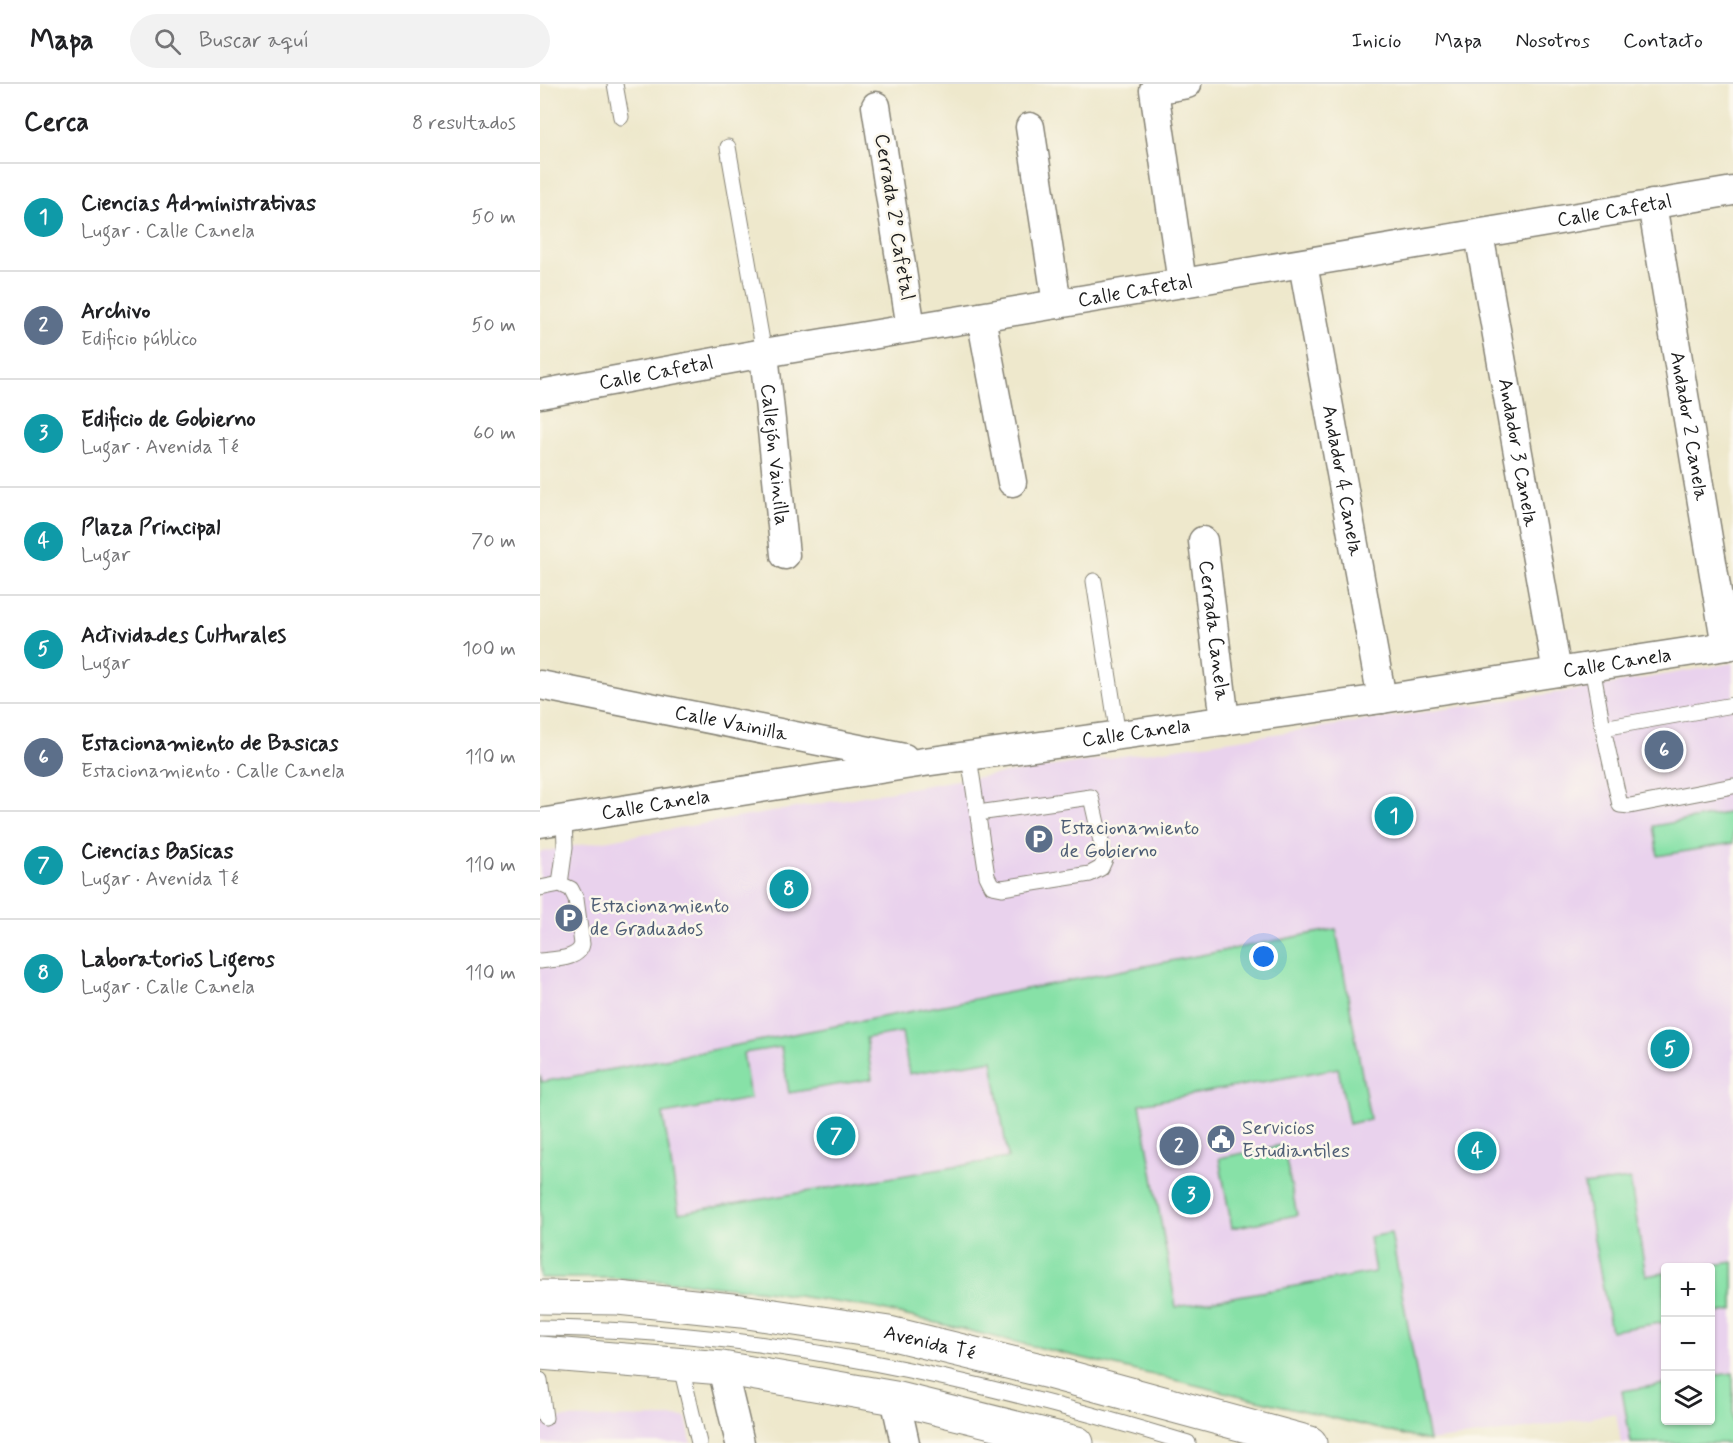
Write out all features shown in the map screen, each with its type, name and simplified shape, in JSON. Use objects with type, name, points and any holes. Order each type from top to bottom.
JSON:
[{"type":"main road","name":"Avenida Té","points":[[540,1297],[618,1298],[719,1309],[889,1334],[1049,1372],[1310,1443]]},
{"type":"main road","points":[[540,1353],[722,1368],[895,1398],[1063,1441]]},
{"type":"street","points":[[1182,283],[1154,90],[1187,84]]},
{"type":"street","name":"Cerrada 2º Cafetal","points":[[876,106],[911,328]]},
{"type":"street","points":[[1030,127],[1057,304]]},
{"type":"street","name":"Calle Cafetal","points":[[540,394],[764,353],[1733,191]]},
{"type":"street","name":"Andador 2 Canela","points":[[1652,204],[1729,645]]},
{"type":"street","name":"Andador 3 Canela","points":[[1479,234],[1557,672]]},
{"type":"street","name":"Andador 4 Canela","points":[[1303,264],[1382,699]]},
{"type":"street","points":[[981,317],[1012,482]]},
{"type":"street","name":"Callejón Vainilla","points":[[764,353],[785,555]]},
{"type":"street","name":"Cerrada Canela","points":[[1203,541],[1225,721]]},
{"type":"street","name":"Calle Canela","points":[[552,821],[924,762],[1382,699],[1729,645]]},
{"type":"street","name":"Calle Vainilla","points":[[540,685],[924,762]]},
{"type":"street","points":[[722,1368],[740,1443]]},
{"type":"street","points":[[895,1398],[905,1443]]},
{"type":"lane","points":[[615,84],[621,117]]},
{"type":"lane","points":[[728,147],[764,353]]},
{"type":"lane","points":[[1094,580],[1118,736]]},
{"type":"lane","points":[[1592,667],[1620,805],[1630,806],[1733,786]]},
{"type":"lane","points":[[1603,728],[1733,705]]},
{"type":"lane","points":[[969,757],[987,876],[992,886],[1002,888],[1090,874],[1101,868],[1105,859],[1091,797],[978,813]]},
{"type":"lane","points":[[552,821],[565,848],[560,884]]},
{"type":"lane","points":[[540,888],[560,884],[572,889],[576,899],[581,950],[574,956],[540,961]]},
{"type":"lane","points":[[540,1328],[611,1330],[815,1350],[1001,1389],[1188,1443]]},
{"type":"lane","points":[[680,1363],[699,1443]]},
{"type":"lane","points":[[540,1380],[545,1418]]},
{"type":"shaded area","points":[[1733,663],[1733,1443],[1621,1443],[1616,1413],[1525,1429],[1429,1441],[874,1308],[766,1291],[689,1283],[612,1278],[540,1278],[540,852],[951,781],[1582,689]]},
{"type":"shaded area","points":[[686,1417],[691,1443],[540,1443],[540,1418]]},
{"type":"green space","points":[[1733,812],[1733,843],[1658,856],[1653,826]]},
{"type":"green space","points":[[1336,929],[1370,1119],[1349,1124],[1338,1068],[1140,1104],[1176,1307],[1375,1272],[1369,1237],[1391,1233],[1429,1441],[874,1308],[766,1291],[689,1283],[612,1278],[540,1278],[540,1075],[542,1082]],"holes":[[[902,1032],[909,1074],[992,1060],[1008,1158],[679,1213],[663,1114],[750,1099],[743,1053],[781,1047],[789,1093],[872,1079],[866,1038]]]},
{"type":"green space","points":[[1283,1145],[1297,1215],[1232,1228],[1219,1158]]},
{"type":"green space","points":[[1630,1179],[1646,1276],[1661,1274],[1661,1323],[1611,1331],[1584,1185]]},
{"type":"green space","points":[[1733,1262],[1733,1310],[1715,1313],[1715,1265]]},
{"type":"green space","points":[[1733,1373],[1733,1443],[1631,1443],[1622,1391],[1661,1385],[1661,1425],[1715,1425],[1715,1375]]},
{"type":"place","name":"Estacionamiento de Basicas","points":[[1664,750]]},
{"type":"place","name":"Ciencias Administrativas","points":[[1394,816]]},
{"type":"place","name":"Estacionamiento de Gobierno","points":[[1039,839]]},
{"type":"place","name":"Laboratorios Ligeros","points":[[789,889]]},
{"type":"place","name":"Estacionamiento de Graduados","points":[[569,918]]},
{"type":"place","name":"Actividades Culturales","points":[[1670,1049]]},
{"type":"place","name":"Ciencias Basicas","points":[[836,1136]]},
{"type":"place","name":"Servicios Estudiantiles","points":[[1221,1139]]},
{"type":"place","name":"Archivo","points":[[1179,1146]]},
{"type":"place","name":"Plaza Principal","points":[[1477,1151]]},
{"type":"place","name":"Edificio de Gobierno","points":[[1191,1195]]}]
